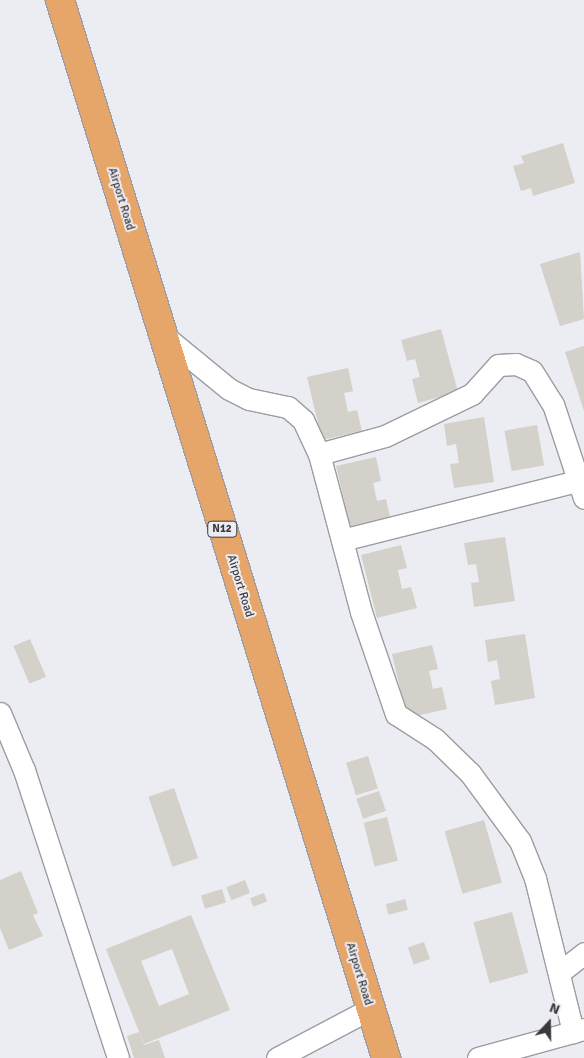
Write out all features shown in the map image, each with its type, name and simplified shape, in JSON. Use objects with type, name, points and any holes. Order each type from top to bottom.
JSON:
[{"type":"highway","name":"Airport Road","points":[[60,0],[386,1058]]},
{"type":"street","points":[[163,335],[229,389],[295,411],[319,454],[342,540],[396,714],[435,739],[470,773],[520,841],[535,878],[560,972],[579,1030],[478,1058]]},
{"type":"street","points":[[319,454],[385,436],[472,394],[498,365],[516,364],[532,371],[553,404],[582,487],[342,540]]},
{"type":"street","points":[[0,713],[24,770],[118,1058]]},
{"type":"street","points":[[560,972],[584,953]]},
{"type":"street","points":[[277,1058],[370,1009]]},
{"type":"building","points":[[563,143],[575,183],[533,196],[531,188],[521,191],[513,166],[524,163],[521,156]]},
{"type":"building","points":[[580,252],[584,319],[560,326],[540,264]]},
{"type":"building","points":[[441,329],[458,392],[418,403],[412,379],[420,377],[415,359],[407,361],[401,340]]},
{"type":"building","points":[[584,346],[584,411],[565,352]]},
{"type":"building","points":[[348,368],[353,391],[344,393],[348,412],[357,410],[362,431],[322,440],[307,377]]},
{"type":"building","points":[[484,417],[494,482],[454,488],[450,464],[459,463],[456,444],[447,446],[444,424]]},
{"type":"building","points":[[537,425],[544,465],[512,471],[505,431]]},
{"type":"building","points":[[376,457],[381,481],[373,483],[377,501],[386,499],[391,521],[351,530],[336,466]]},
{"type":"building","points":[[505,537],[515,601],[474,607],[471,583],[479,582],[476,564],[468,565],[464,543]]},
{"type":"building","points":[[401,545],[407,568],[398,570],[402,589],[411,587],[417,608],[377,618],[361,555]]},
{"type":"building","points":[[525,634],[535,698],[495,705],[491,681],[500,679],[497,660],[488,662],[485,640]]},
{"type":"building","points":[[30,639],[46,677],[29,684],[13,646]]},
{"type":"building","points":[[432,645],[438,669],[429,671],[433,689],[442,687],[447,709],[407,718],[392,654]]},
{"type":"building","points":[[368,756],[378,789],[356,795],[346,763]]},
{"type":"building","points":[[174,788],[198,858],[173,867],[148,797]]},
{"type":"building","points":[[379,791],[386,811],[363,819],[356,799]]},
{"type":"building","points":[[387,817],[398,861],[375,866],[364,823]]},
{"type":"building","points":[[484,820],[502,882],[463,894],[445,831]]},
{"type":"building","points":[[21,871],[38,913],[33,915],[43,936],[9,950],[0,928],[0,880]]},
{"type":"building","points":[[245,880],[250,893],[231,900],[226,887]]},
{"type":"building","points":[[222,889],[226,902],[205,909],[201,895]]},
{"type":"building","points":[[264,893],[267,901],[253,907],[250,898]]},
{"type":"building","points":[[405,899],[408,910],[389,915],[386,904]]},
{"type":"building","points":[[512,912],[528,973],[490,983],[473,922]]},
{"type":"building","points":[[191,915],[230,1010],[144,1044],[106,949]],"holes":[[[172,949],[189,994],[159,1006],[141,961]]]},
{"type":"building","points":[[424,942],[430,959],[414,965],[408,948]]},
{"type":"building","points":[[139,1032],[144,1045],[159,1040],[165,1058],[134,1058],[127,1036]]}]
